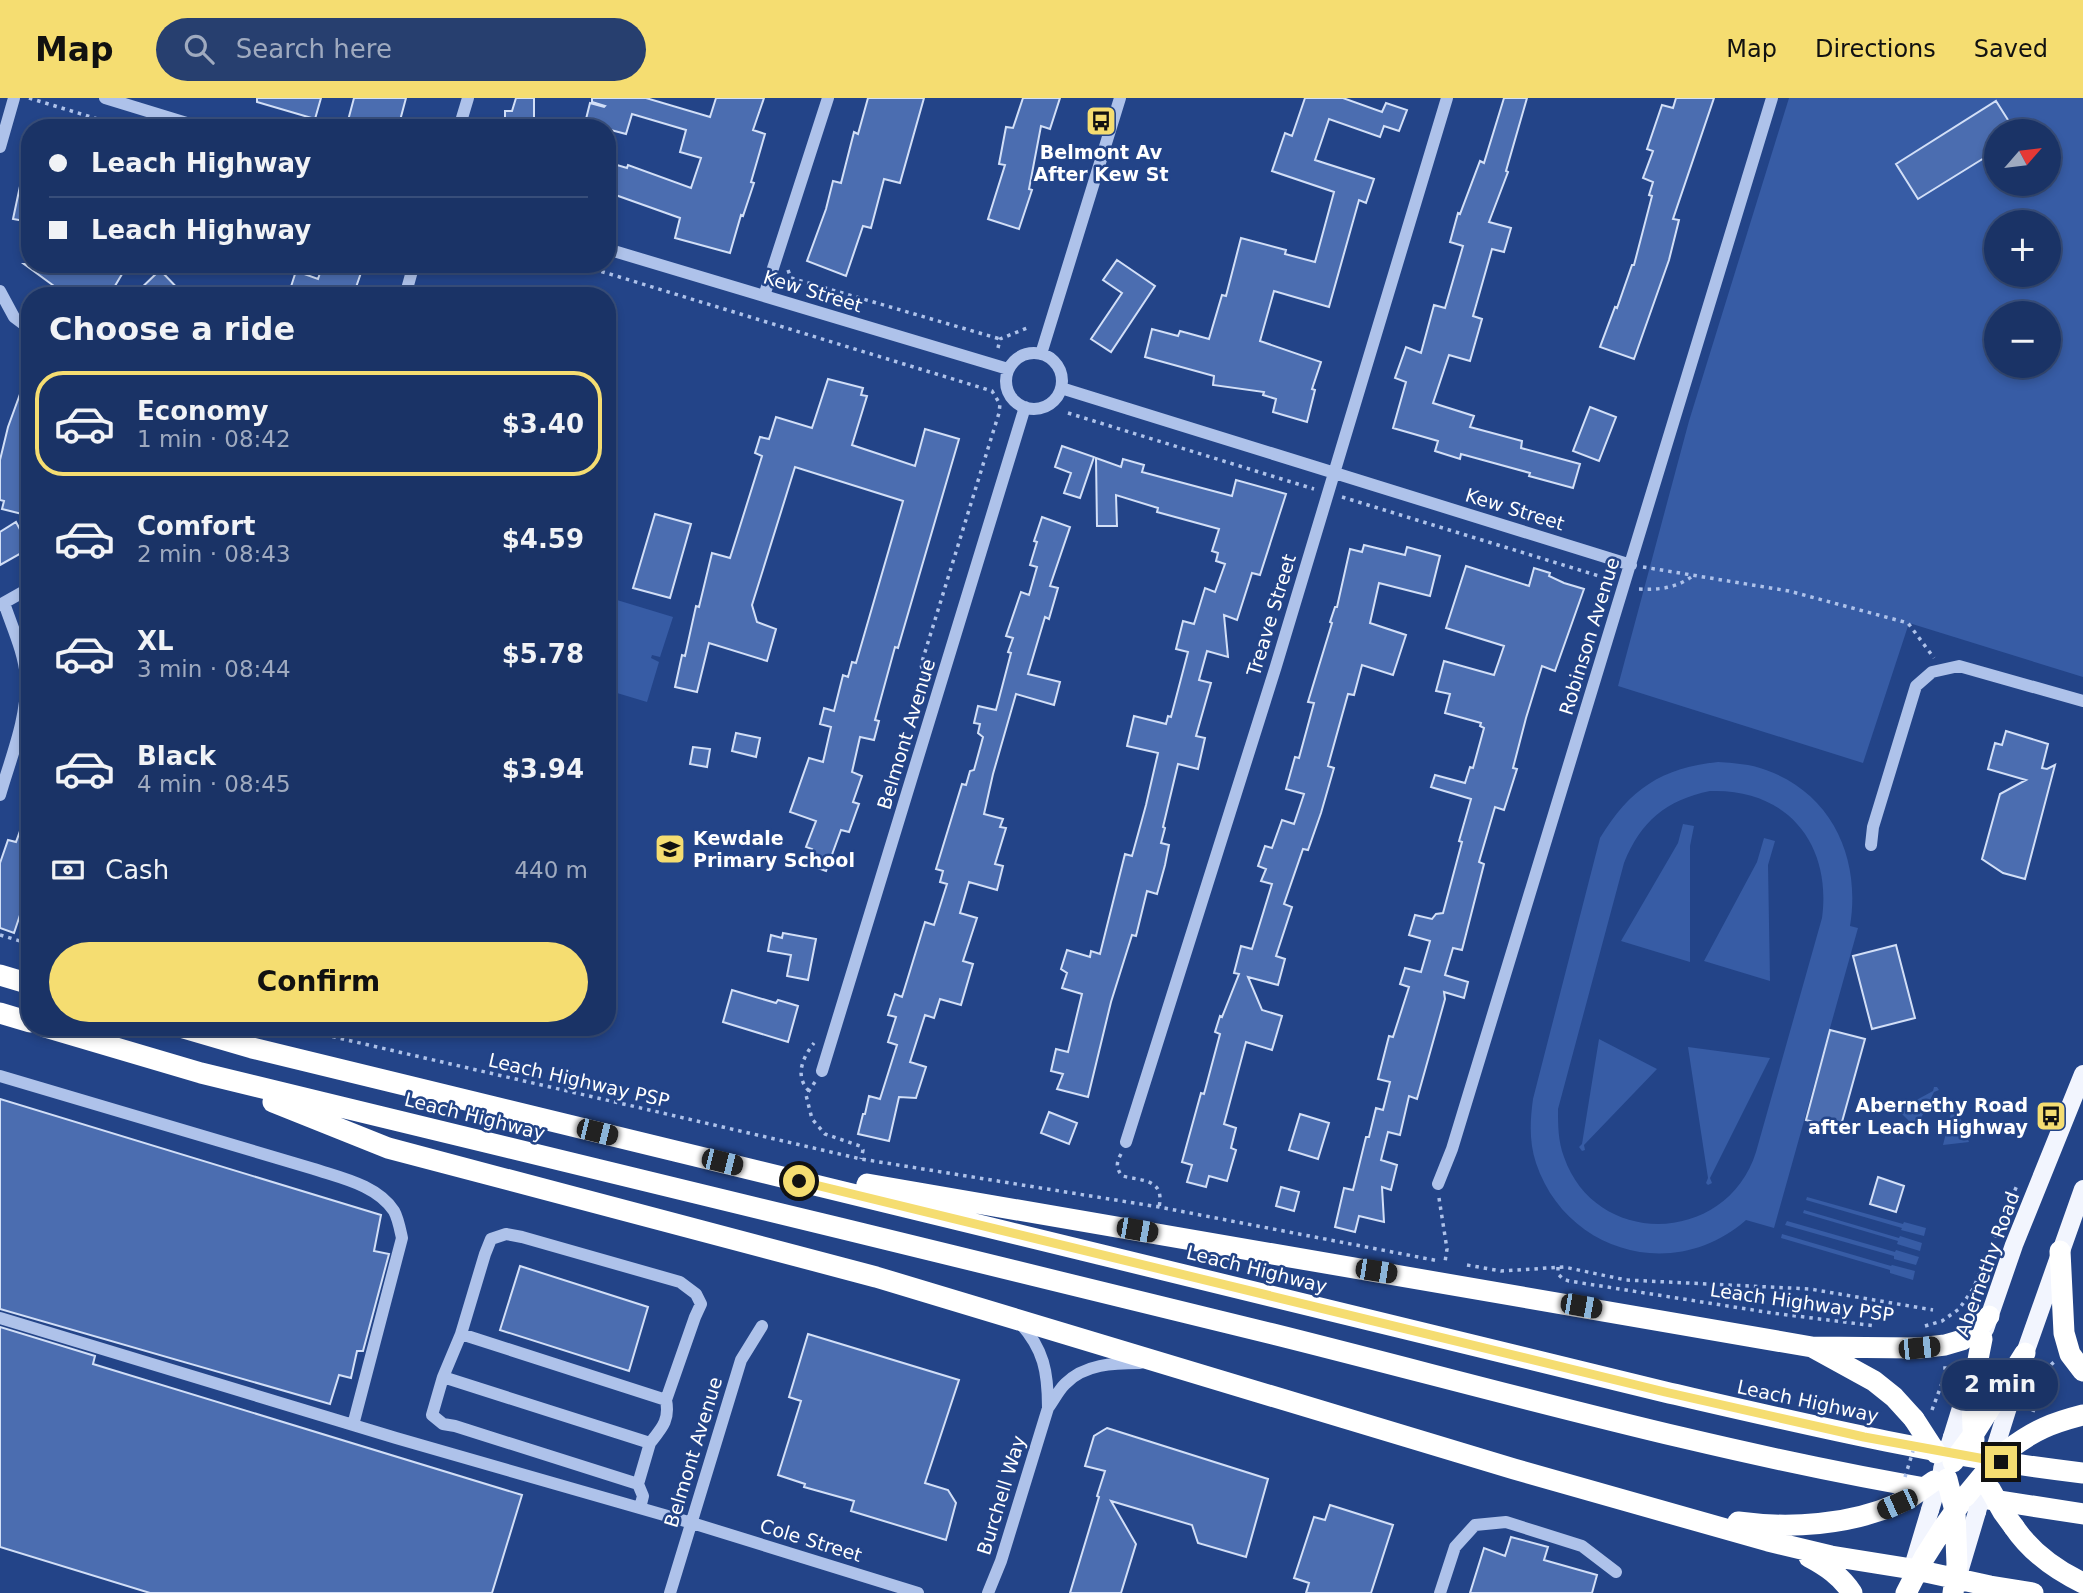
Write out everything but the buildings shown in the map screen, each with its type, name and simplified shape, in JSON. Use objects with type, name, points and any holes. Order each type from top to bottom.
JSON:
[{"type":"highway","points":[[0,975],[21,981]]},
{"type":"highway","points":[[0,1013],[21,1020]]},
{"type":"highway","name":"Leach Highway","points":[[76,1036],[201,1073],[1272,1334],[1675,1436],[1874,1480],[2083,1514]]},
{"type":"highway","name":"Leach Highway","points":[[212,1036],[1665,1392],[1864,1437],[2028,1467],[2083,1473]]},
{"type":"highway","points":[[201,1073],[388,1148],[876,1277],[1514,1469],[1768,1541],[1798,1551],[1825,1566],[1845,1582],[1852,1593]]},
{"type":"highway","points":[[696,1155],[1812,1347],[1919,1348],[1945,1345],[1962,1340],[1989,1316]]},
{"type":"highway","points":[[2060,1251],[2064,1333],[2070,1354],[2083,1371]]},
{"type":"highway","points":[[1982,1339],[1969,1430],[2003,1512],[2014,1527],[2040,1557],[2083,1584]]},
{"type":"highway","points":[[1812,1347],[1874,1381],[1923,1415],[1959,1515],[1955,1586]]},
{"type":"highway","points":[[1681,1515],[1748,1524],[1814,1524],[1873,1514],[1897,1504],[1911,1497],[1954,1462],[1969,1430],[2025,1353]]},
{"type":"highway","points":[[1906,1593],[1915,1569],[1959,1515],[1987,1473],[2027,1429],[2083,1415]]},
{"type":"highway","points":[[1768,1541],[1831,1556],[1915,1569],[1955,1586],[2033,1593]]},
{"type":"main road","name":"Abernethy Road","points":[[1982,1339],[2014,1245],[2083,1074]]},
{"type":"main road","points":[[1987,1473],[2060,1251],[2082,1197]]},
{"type":"main road","points":[[1915,1569],[1942,1471]]},
{"type":"street","points":[[0,146],[14,98]]},
{"type":"street","points":[[105,98],[141,103],[181,119]]},
{"type":"street","points":[[462,119],[468,98]]},
{"type":"street","points":[[764,296],[828,98]]},
{"type":"street","points":[[1041,354],[1120,98]]},
{"type":"street","name":"Treave Street","points":[[1126,1142],[1276,666],[1447,98]]},
{"type":"street","name":"Robinson Avenue","points":[[1438,1184],[1452,1149],[1772,98]]},
{"type":"street","name":"Kew Street","points":[[616,252],[1008,369]]},
{"type":"street","points":[[0,291],[14,317],[21,322]]},
{"type":"street","points":[[1034,352],[1041,354],[1056,363],[1062,380],[1061,388],[1051,403],[1034,409],[1025,407],[1010,396],[1006,378],[1008,369],[1018,357],[1034,352]]},
{"type":"street","name":"Kew Street","points":[[1061,388],[1631,565]]},
{"type":"street","name":"Belmont Avenue","points":[[822,1071],[1025,407]]},
{"type":"street","points":[[21,593],[2,604],[21,654]]},
{"type":"street","points":[[1871,845],[1873,827],[1916,686],[1931,673],[1959,666],[2083,701]]},
{"type":"street","points":[[0,795],[21,722]]},
{"type":"street","points":[[0,1076],[324,1172],[355,1182],[380,1196],[395,1212],[402,1238],[353,1425]]},
{"type":"street","points":[[638,1484],[443,1424],[432,1415],[491,1239],[506,1234],[680,1283],[696,1294],[701,1304],[666,1400],[668,1412],[661,1430],[650,1443],[638,1484],[643,1496],[640,1508]]},
{"type":"street","name":"Cole Street","points":[[0,1318],[353,1425],[692,1523],[918,1593]]},
{"type":"street","name":"Burchell Way","points":[[1018,1320],[1042,1355],[1047,1371],[1048,1408]]},
{"type":"street","name":"Belmont Avenue","points":[[670,1593],[741,1360],[762,1326]]},
{"type":"street","points":[[461,1334],[666,1400]]},
{"type":"street","name":"Burchell Way","points":[[988,1593],[1001,1561],[1048,1408],[1063,1386],[1083,1372],[1110,1364],[1159,1363]]},
{"type":"street","points":[[443,1377],[650,1443]]},
{"type":"street","points":[[1440,1593],[1455,1547],[1475,1525],[1507,1522],[1583,1546],[1616,1572]]},
{"type":"path","points":[[29,98],[98,119]]},
{"type":"path","points":[[607,273],[992,391],[1000,404],[999,412],[921,664],[928,688]]},
{"type":"path","points":[[791,278],[1000,339],[1027,328]]},
{"type":"path","points":[[998,348],[1000,339]]},
{"type":"path","points":[[985,388],[987,382]]},
{"type":"path","points":[[1069,413],[1640,589],[1667,588],[1694,575]]},
{"type":"path","points":[[1631,565],[1788,591],[1908,623],[1943,670]]},
{"type":"path","points":[[0,934],[21,941]]},
{"type":"path","points":[[809,1091],[802,1080],[801,1064],[819,1034]]},
{"type":"path","name":"Leach Highway PSP","points":[[330,1036],[861,1159],[1159,1206],[1445,1262],[1501,1271],[1564,1267],[1626,1280],[1810,1289],[1933,1310]]},
{"type":"path","points":[[822,1071],[806,1095],[812,1119],[825,1134],[860,1146],[863,1150],[861,1159]]},
{"type":"path","points":[[1126,1142],[1117,1163],[1118,1170],[1122,1176],[1153,1183],[1159,1189],[1159,1206]]},
{"type":"path","name":"Leach Highway PSP","points":[[1921,1327],[1942,1321],[1959,1309],[1973,1289],[2020,1177]]},
{"type":"path","points":[[1438,1184],[1447,1249],[1445,1262]]},
{"type":"path","name":"Leach Highway PSP","points":[[1558,1267],[1558,1274],[1569,1281],[1772,1313],[1883,1327]]},
{"type":"path","points":[[1923,1415],[1945,1375],[1945,1357]]},
{"type":"path","points":[[2027,1429],[2044,1376],[2056,1361]]},
{"type":"path","points":[[1903,1482],[1916,1445]]},
{"type":"shaded area","points":[[1789,98],[2083,98],[2083,677],[1909,623],[1863,763],[1618,686],[1689,421]]},
{"type":"shaded area","points":[[616,600],[673,617],[660,657],[652,655],[651,658],[659,662],[647,702],[616,693]]},
{"type":"shaded area","points":[[1718,762],[1760,768],[1789,781],[1809,795],[1825,812],[1846,854],[1851,877],[1850,926],[1858,928],[1774,1228],[1746,1220],[1718,1239],[1687,1250],[1656,1253],[1626,1249],[1597,1237],[1571,1219],[1551,1194],[1536,1163],[1531,1139],[1531,1115],[1600,838],[1635,794],[1664,776],[1698,765]],"holes":[[[1710,791],[1737,793],[1761,799],[1782,810],[1799,826],[1820,867],[1822,918],[1756,1152],[1741,1183],[1718,1205],[1691,1219],[1661,1224],[1631,1220],[1603,1208],[1580,1187],[1562,1151],[1558,1109],[1624,863],[1638,835],[1657,815],[1680,800]]]},
{"type":"shaded area","points":[[1683,824],[1694,826],[1690,846],[1690,962],[1621,941],[1678,843]]},
{"type":"shaded area","points":[[1764,838],[1775,841],[1768,865],[1770,981],[1704,961],[1757,862]]},
{"type":"shaded area","points":[[1599,1039],[1657,1069],[1584,1145],[1585,1150],[1582,1151],[1579,1147],[1582,1144]]},
{"type":"shaded area","points":[[1688,1047],[1770,1058],[1710,1178],[1712,1183],[1708,1185],[1706,1183],[1708,1178]]},
{"type":"shaded area","points":[[1934,1087],[1939,1090],[1934,1092],[1916,1128],[1898,1110],[1933,1091]]},
{"type":"shaded area","points":[[1954,1101],[1958,1104],[1956,1107],[1969,1142],[1943,1145]]},
{"type":"shaded area","points":[[1807,1197],[1926,1228],[1924,1236],[1806,1200]]},
{"type":"shaded area","points":[[1804,1210],[1922,1243],[1920,1251],[1897,1244],[1898,1241],[1803,1213]]},
{"type":"shaded area","points":[[1787,1221],[1919,1257],[1916,1265],[1894,1259],[1894,1256],[1785,1225]]},
{"type":"shaded area","points":[[1782,1234],[1915,1271],[1913,1280],[1890,1273],[1890,1270],[1781,1238]]},
{"type":"place","name":"Belmont Av After Kew St","points":[[1101,121]]},
{"type":"place","name":"Kewdale Primary School","points":[[670,849]]},
{"type":"place","name":"Abernethy Road after Leach Highway","points":[[2051,1116]]},
{"type":"route","points":[[799,1181],[1665,1392],[1864,1437],[2001,1462]]}]
